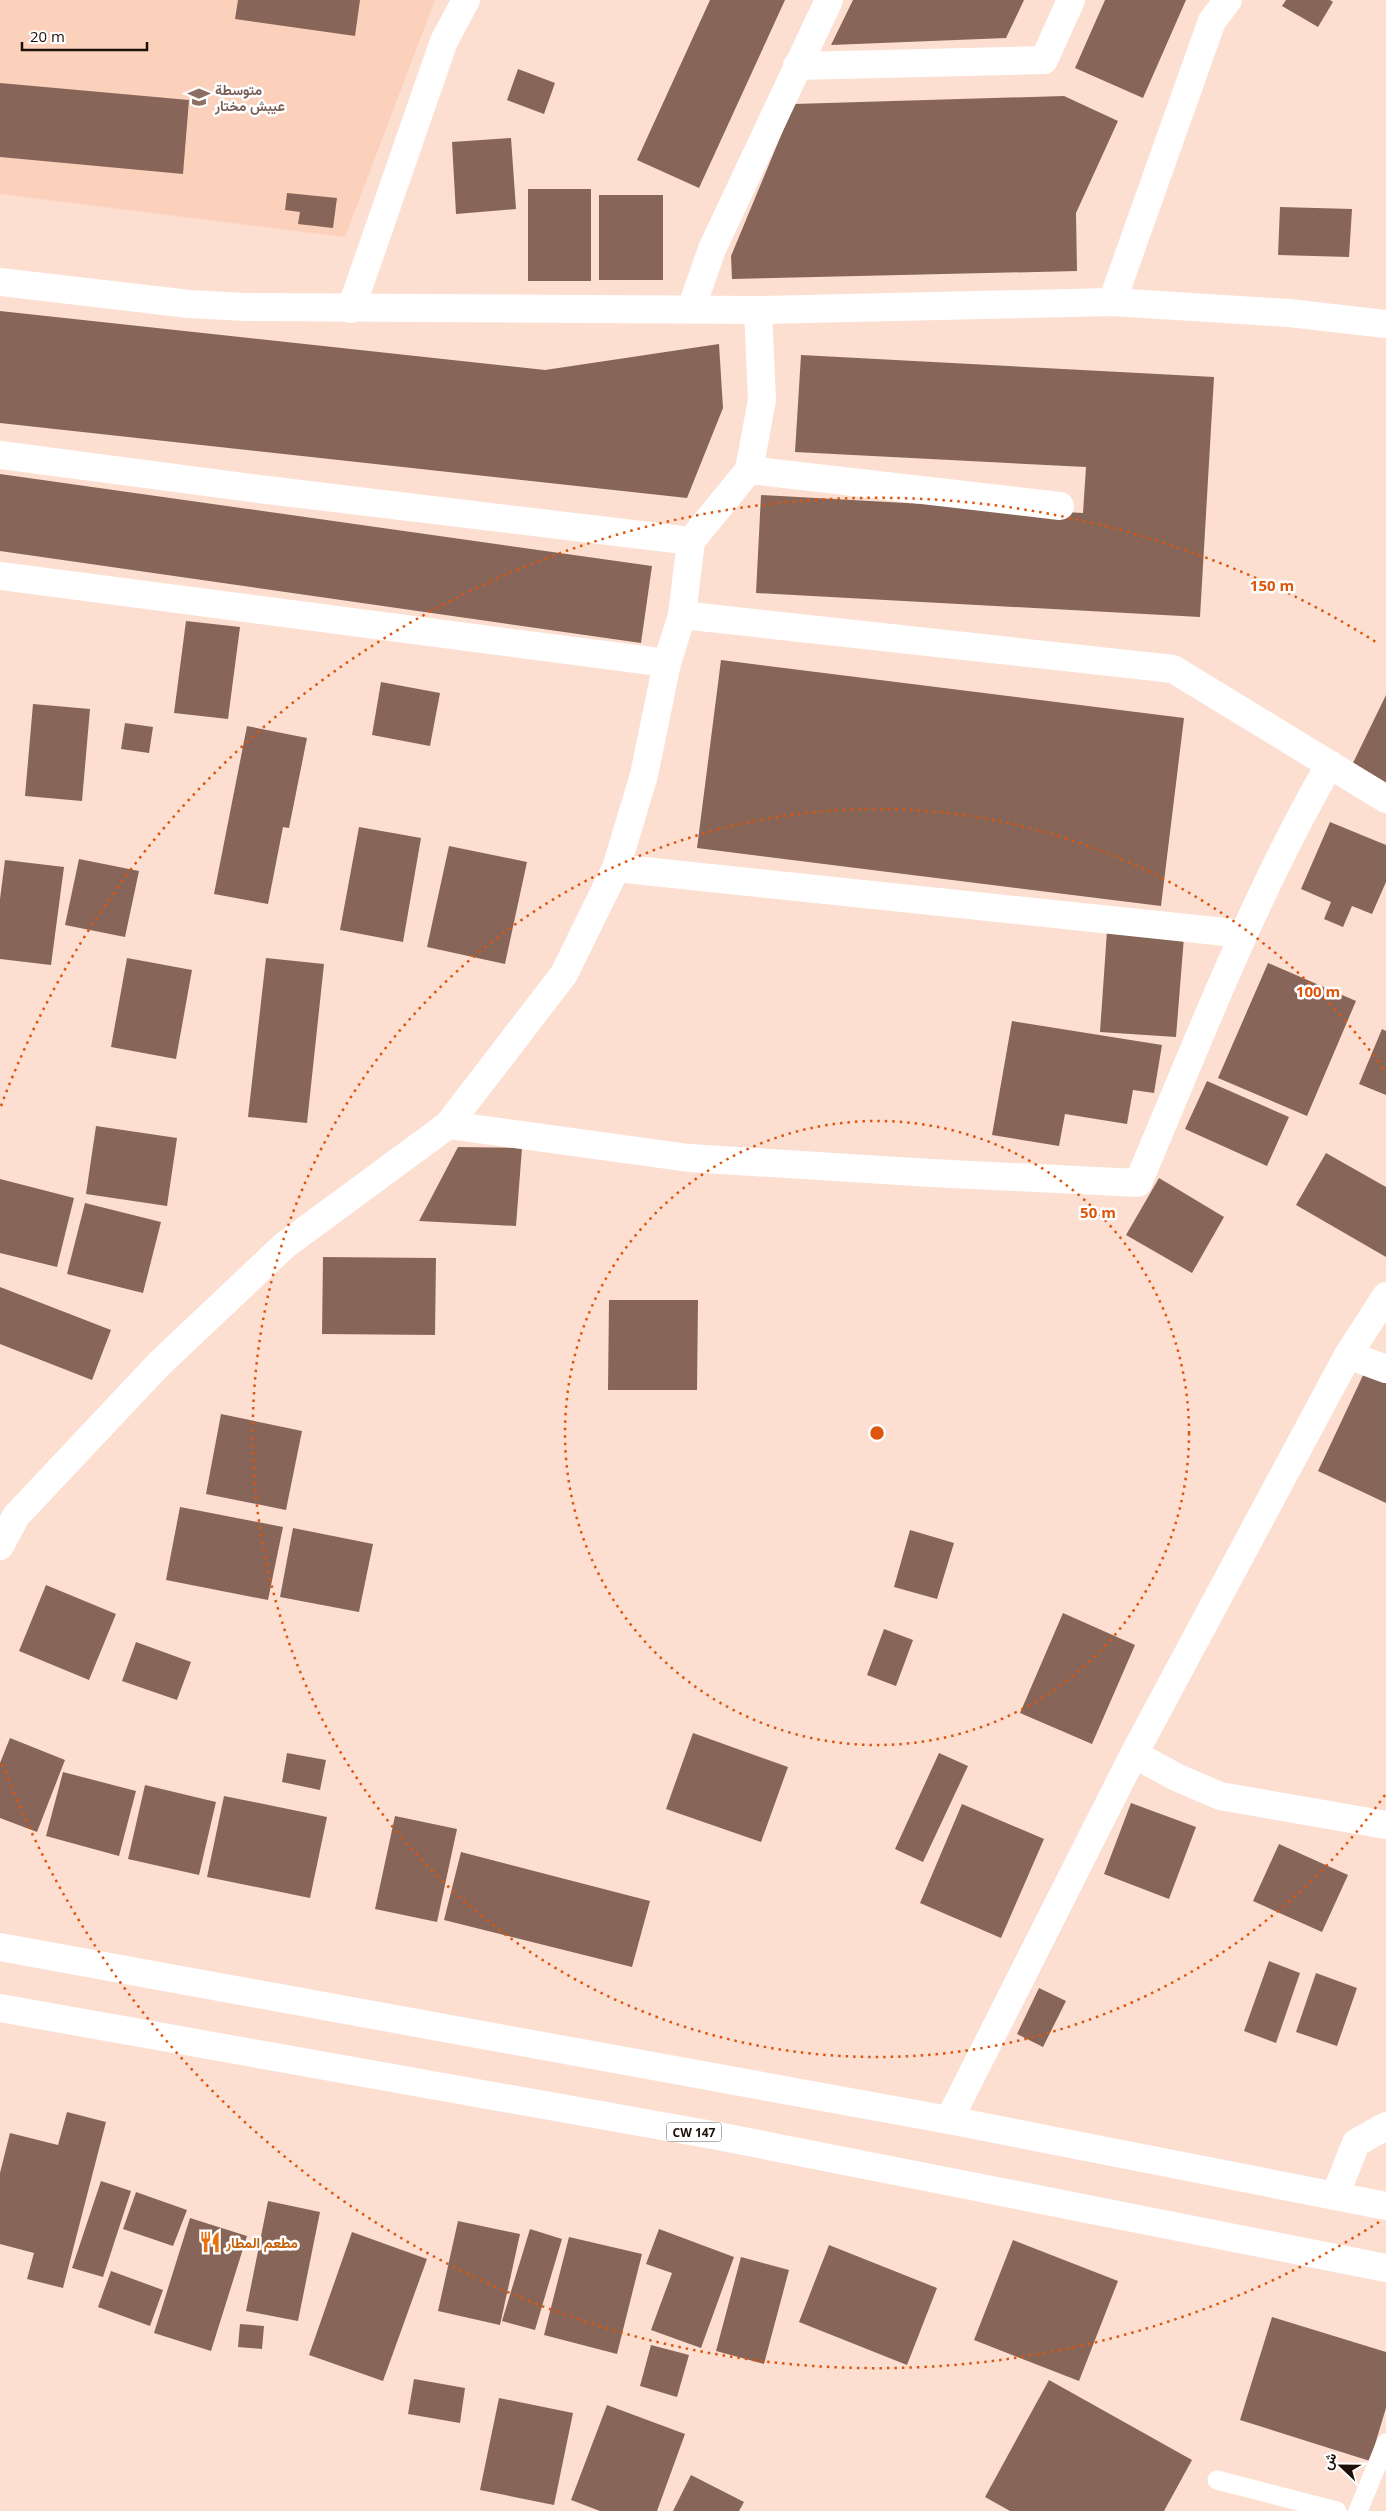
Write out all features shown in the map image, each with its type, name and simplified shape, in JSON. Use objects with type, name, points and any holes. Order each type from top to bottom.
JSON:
[{"type":"main road","points":[[351,308],[444,41],[466,0]]},
{"type":"main road","points":[[691,309],[712,249],[829,0]]},
{"type":"main road","points":[[797,66],[1044,60],[1071,0]]},
{"type":"main road","points":[[1112,302],[1212,21],[1228,0]]},
{"type":"main road","points":[[0,282],[188,304],[351,308],[758,310],[1112,302],[1290,313],[1386,324]]},
{"type":"main road","points":[[0,1546],[16,1516],[160,1364],[285,1245],[448,1125],[564,974],[616,868],[644,774],[667,663],[682,615],[691,541],[748,470],[762,400],[758,310]]},
{"type":"main road","points":[[0,455],[277,491],[691,541]]},
{"type":"main road","points":[[748,470],[1060,506]]},
{"type":"main road","points":[[0,576],[667,663]]},
{"type":"main road","points":[[682,615],[1173,669],[1386,799]]},
{"type":"main road","points":[[448,1125],[689,1158],[931,1173],[1138,1183],[1244,934],[1299,817],[1330,764]]},
{"type":"main road","points":[[616,868],[1244,934]]},
{"type":"main road","points":[[949,2120],[1134,1754],[1348,1355],[1386,1296]]},
{"type":"main road","points":[[1348,1355],[1386,1369]]},
{"type":"main road","points":[[1134,1754],[1176,1777],[1220,1796],[1386,1825]]},
{"type":"main road","points":[[0,1947],[949,2120],[1386,2206]]},
{"type":"main road","name":"CW 147","points":[[0,2008],[718,2136],[1386,2268]]},
{"type":"main road","points":[[1336,2196],[1356,2142],[1386,2126]]},
{"type":"lane","points":[[1358,2511],[1386,2443]]},
{"type":"lane","points":[[1216,2480],[1337,2511]]},
{"type":"shaded area","name":"متوسطة عيبش مختار","points":[[0,0],[435,0],[345,237],[0,194]]},
{"type":"building","points":[[238,0],[360,0],[355,36],[235,19]]},
{"type":"building","points":[[710,0],[785,0],[699,188],[637,160]]},
{"type":"building","points":[[853,0],[1024,0],[1006,38],[831,45]]},
{"type":"building","points":[[1105,0],[1186,0],[1143,98],[1075,68]]},
{"type":"building","points":[[1286,0],[1330,0],[1333,2],[1318,27],[1282,6]]},
{"type":"building","points":[[518,69],[555,83],[544,114],[507,100]]},
{"type":"building","points":[[0,83],[189,100],[183,174],[0,157]]},
{"type":"building","points":[[1064,96],[1118,121],[1076,213],[1077,271],[732,279],[731,256],[794,104]]},
{"type":"building","points":[[511,138],[516,209],[456,214],[452,142]]},
{"type":"building","points":[[528,189],[591,189],[591,281],[528,281]]},
{"type":"building","points":[[287,193],[337,198],[333,228],[298,224],[300,212],[285,210]]},
{"type":"building","points":[[599,195],[663,195],[663,280],[599,280]]},
{"type":"building","points":[[1280,207],[1352,209],[1349,257],[1278,255]]},
{"type":"building","points":[[0,311],[545,370],[719,344],[723,408],[687,498],[0,423]]},
{"type":"building","points":[[801,355],[1214,377],[1200,617],[756,593],[761,495],[1083,513],[1086,467],[795,452]]},
{"type":"building","points":[[0,474],[652,566],[641,643],[0,551]]},
{"type":"building","points":[[186,621],[240,627],[228,719],[174,713]]},
{"type":"building","points":[[721,660],[1184,718],[1161,906],[697,848]]},
{"type":"building","points":[[381,682],[440,693],[430,746],[372,735]]},
{"type":"building","points":[[1386,695],[1386,784],[1351,767]]},
{"type":"building","points":[[33,704],[90,709],[82,801],[25,796]]},
{"type":"building","points":[[125,723],[153,727],[149,753],[121,749]]},
{"type":"building","points":[[247,726],[307,738],[289,828],[283,827],[268,904],[214,894]]},
{"type":"building","points":[[1330,822],[1386,845],[1386,882],[1372,914],[1352,906],[1343,927],[1324,919],[1331,902],[1301,889]]},
{"type":"building","points":[[359,827],[421,838],[403,942],[340,930]]},
{"type":"building","points":[[449,846],[527,862],[505,964],[427,947]]},
{"type":"building","points":[[79,859],[139,871],[125,937],[65,925]]},
{"type":"building","points":[[5,860],[64,867],[51,965],[0,959],[0,899]]},
{"type":"building","points":[[1107,931],[1184,937],[1176,1037],[1100,1032]]},
{"type":"building","points":[[127,958],[192,970],[176,1059],[111,1047]]},
{"type":"building","points":[[266,958],[324,964],[307,1123],[248,1117]]},
{"type":"building","points":[[1268,963],[1356,1001],[1307,1116],[1218,1078]]},
{"type":"building","points":[[1012,1021],[1162,1045],[1154,1093],[1133,1090],[1127,1124],[1065,1114],[1059,1146],[992,1135]]},
{"type":"building","points":[[1382,1029],[1386,1031],[1386,1095],[1359,1084]]},
{"type":"building","points":[[1207,1081],[1289,1117],[1267,1166],[1185,1129]]},
{"type":"building","points":[[96,1126],[177,1138],[167,1206],[86,1194]]},
{"type":"building","points":[[458,1147],[522,1148],[516,1226],[419,1221]]},
{"type":"building","points":[[1326,1153],[1386,1187],[1386,1257],[1296,1205]]},
{"type":"building","points":[[1159,1178],[1224,1217],[1192,1273],[1126,1235]]},
{"type":"building","points":[[0,1179],[74,1198],[57,1267],[0,1253]]},
{"type":"building","points":[[85,1203],[161,1222],[143,1293],[67,1274]]},
{"type":"building","points":[[323,1257],[436,1258],[435,1335],[322,1334]]},
{"type":"building","points":[[0,1287],[111,1330],[92,1380],[0,1344]]},
{"type":"building","points":[[609,1300],[698,1300],[697,1390],[608,1390]]},
{"type":"building","points":[[1365,1371],[1386,1381],[1386,1503],[1318,1471]]},
{"type":"building","points":[[221,1414],[302,1431],[286,1510],[206,1494]]},
{"type":"building","points":[[180,1507],[283,1527],[268,1600],[166,1580]]},
{"type":"building","points":[[293,1528],[373,1544],[359,1612],[280,1597]]},
{"type":"building","points":[[910,1530],[954,1543],[937,1599],[894,1587]]},
{"type":"building","points":[[46,1585],[116,1614],[89,1680],[19,1651]]},
{"type":"building","points":[[1063,1613],[1135,1645],[1092,1744],[1020,1713]]},
{"type":"building","points":[[884,1629],[913,1640],[896,1686],[867,1675]]},
{"type":"building","points":[[136,1642],[191,1662],[177,1700],[122,1681]]},
{"type":"building","points":[[693,1733],[788,1767],[761,1842],[666,1809]]},
{"type":"building","points":[[10,1738],[65,1760],[37,1832],[0,1818],[0,1763]]},
{"type":"building","points":[[287,1753],[326,1760],[320,1790],[282,1782]]},
{"type":"building","points":[[939,1753],[968,1766],[923,1862],[895,1849]]},
{"type":"building","points":[[63,1772],[136,1791],[119,1856],[46,1836]]},
{"type":"building","points":[[145,1785],[216,1802],[199,1875],[128,1859]]},
{"type":"building","points":[[224,1796],[327,1817],[310,1898],[207,1877]]},
{"type":"building","points":[[1131,1803],[1196,1827],[1169,1899],[1104,1874]]},
{"type":"building","points":[[962,1804],[1044,1839],[1001,1938],[920,1903]]},
{"type":"building","points":[[395,1816],[457,1829],[437,1922],[375,1909]]},
{"type":"building","points":[[1279,1844],[1348,1875],[1322,1932],[1253,1901]]},
{"type":"building","points":[[461,1852],[650,1901],[632,1967],[444,1920]]},
{"type":"building","points":[[1269,1961],[1300,1973],[1276,2043],[1244,2031]]},
{"type":"building","points":[[1316,1973],[1357,1988],[1337,2046],[1296,2032]]},
{"type":"building","points":[[1039,1988],[1066,2001],[1043,2047],[1017,2034]]},
{"type":"building","points":[[67,2112],[106,2122],[63,2288],[27,2279],[34,2253],[0,2244],[0,2173],[10,2133],[58,2145]]},
{"type":"building","points":[[101,2181],[131,2191],[103,2277],[72,2268]]},
{"type":"building","points":[[136,2192],[187,2210],[173,2246],[123,2229]]},
{"type":"building","points":[[268,2201],[320,2212],[298,2321],[246,2311]]},
{"type":"building","points":[[190,2218],[247,2236],[211,2351],[154,2333]]},
{"type":"building","points":[[458,2221],[520,2234],[500,2325],[438,2311]]},
{"type":"building","points":[[530,2229],[562,2239],[535,2330],[502,2321]]},
{"type":"building","points":[[659,2229],[734,2257],[701,2348],[651,2330],[672,2273],[646,2264]]},
{"type":"building","points":[[352,2232],[427,2259],[383,2381],[309,2355]]},
{"type":"building","points":[[569,2237],[642,2254],[617,2354],[544,2335]]},
{"type":"building","points":[[1013,2240],[1118,2281],[1079,2381],[974,2340]]},
{"type":"building","points":[[829,2245],[937,2288],[907,2365],[799,2322]]},
{"type":"building","points":[[741,2257],[789,2270],[764,2364],[716,2351]]},
{"type":"building","points":[[111,2271],[163,2290],[150,2326],[98,2307]]},
{"type":"building","points":[[1272,2317],[1386,2352],[1386,2408],[1370,2461],[1240,2420]]},
{"type":"building","points":[[240,2324],[264,2326],[262,2349],[238,2347]]},
{"type":"building","points":[[651,2345],[689,2355],[677,2397],[640,2386]]},
{"type":"building","points":[[414,2379],[465,2388],[460,2423],[408,2414]]},
{"type":"building","points":[[1049,2380],[1192,2460],[1164,2511],[1010,2511],[985,2497]]},
{"type":"building","points":[[499,2398],[573,2413],[554,2505],[480,2490]]},
{"type":"building","points":[[607,2405],[685,2434],[657,2511],[600,2511],[571,2500]]},
{"type":"building","points":[[691,2475],[744,2502],[739,2511],[673,2511]]},
{"type":"place","name":"متوسطة عيبش مختار","points":[[199,97]]},
{"type":"place","name":"مطعم المطار","points":[[210,2242]]}]
